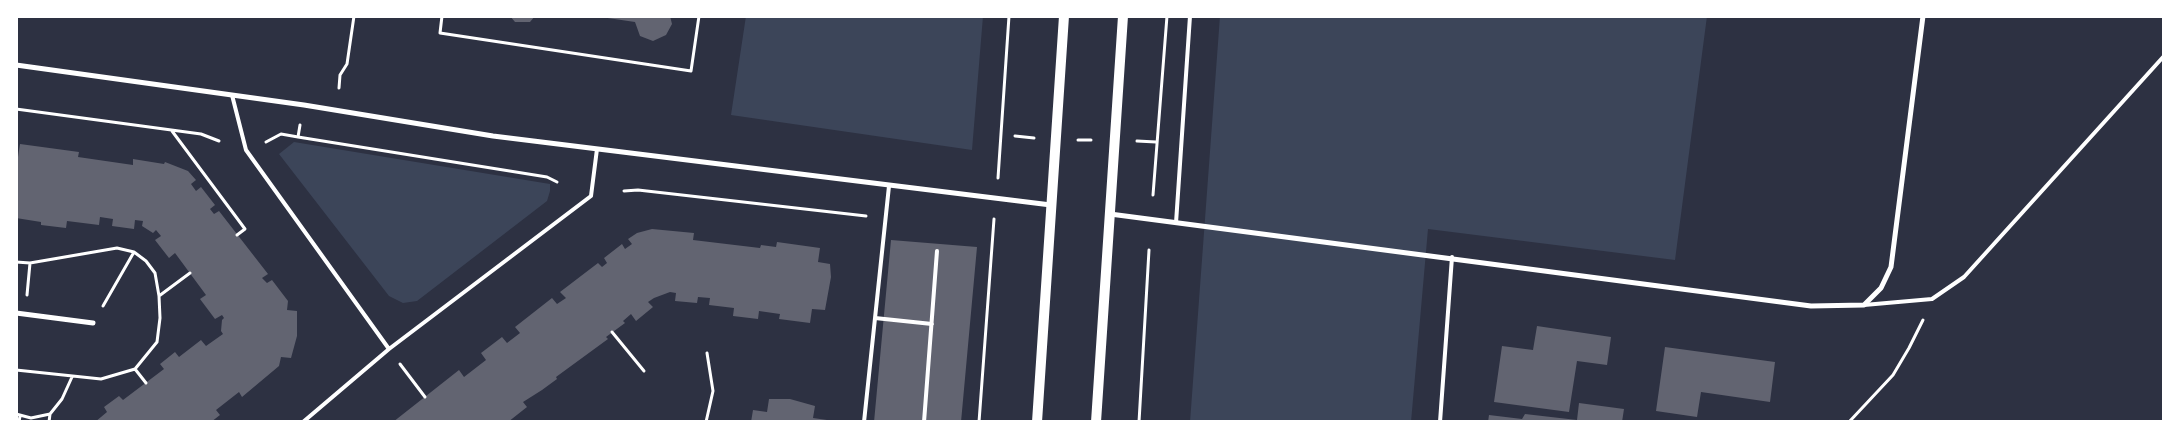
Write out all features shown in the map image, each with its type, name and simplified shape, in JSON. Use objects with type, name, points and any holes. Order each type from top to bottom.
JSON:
[{"type":"main road","points":[[1038,422],[1064,16]]},
{"type":"main road","points":[[1096,422],[1122,16]]},
{"type":"street","points":[[1110,214],[1176,224],[1452,257],[1811,306],[1864,305],[1882,288],[1891,267],[1923,16]]},
{"type":"street","points":[[16,65],[232,94],[493,136],[1051,205]]},
{"type":"street","points":[[16,313],[93,323]]},
{"type":"lane","points":[[1176,224],[1190,16]]},
{"type":"lane","points":[[1864,305],[1932,299],[1964,278],[2164,56]]},
{"type":"lane","points":[[232,94],[246,150],[389,349]]},
{"type":"lane","points":[[303,422],[389,349],[591,196],[597,149]]},
{"type":"lane","points":[[864,422],[889,186]]},
{"type":"lane","points":[[924,422],[938,251]]},
{"type":"lane","points":[[1440,422],[1452,257]]},
{"type":"lane","points":[[875,318],[932,324]]},
{"type":"path","points":[[339,88],[340,75],[347,64],[354,16]]},
{"type":"path","points":[[442,16],[440,33],[691,71],[699,16]]},
{"type":"path","points":[[997,183],[1009,16]]},
{"type":"path","points":[[1153,195],[1167,16]]},
{"type":"path","points":[[17,110],[201,134],[219,141]]},
{"type":"path","points":[[298,137],[301,120]]},
{"type":"path","points":[[172,130],[245,229],[237,235]]},
{"type":"path","points":[[266,142],[281,134],[547,177],[557,182]]},
{"type":"path","points":[[1015,136],[1036,138]]},
{"type":"path","points":[[1074,140],[1096,140]]},
{"type":"path","points":[[1132,141],[1156,142]]},
{"type":"path","points":[[624,191],[638,190],[866,216],[886,212]]},
{"type":"path","points":[[979,422],[995,214]]},
{"type":"path","points":[[985,218],[1001,220]]},
{"type":"path","points":[[16,262],[30,263],[117,248],[134,252],[146,261],[155,273],[159,296],[157,342],[135,369],[101,379],[16,370]]},
{"type":"path","points":[[1139,422],[1150,250]]},
{"type":"path","points":[[93,323],[134,252]]},
{"type":"path","points":[[25,314],[30,263]]},
{"type":"path","points":[[159,296],[190,273]]},
{"type":"path","points":[[1849,422],[1892,374],[1909,348],[1932,299]]},
{"type":"path","points":[[612,332],[644,371]]},
{"type":"path","points":[[706,422],[713,391],[707,353]]},
{"type":"path","points":[[135,369],[146,382]]},
{"type":"path","points":[[408,374],[425,397]]},
{"type":"path","points":[[49,422],[50,414],[62,399],[72,377]]},
{"type":"path","points":[[19,422],[18,415],[31,418],[50,414]]},
{"type":"shaded area","points":[[746,16],[983,16],[972,150],[731,115]]},
{"type":"shaded area","points":[[1220,16],[1707,16],[1675,260],[1428,229],[1411,422],[1190,422]]},
{"type":"shaded area","points":[[294,142],[550,184],[550,191],[547,201],[417,301],[403,303],[389,296],[279,154]]},
{"type":"building","points":[[510,16],[535,16],[530,22],[515,22]]},
{"type":"building","points":[[594,16],[670,16],[672,24],[666,35],[653,41],[640,36],[635,22]]},
{"type":"building","points":[[20,144],[79,152],[78,157],[133,165],[133,159],[164,164],[165,162],[188,171],[196,180],[191,184],[196,191],[201,187],[215,205],[210,209],[214,214],[219,211],[268,274],[262,278],[267,283],[272,280],[288,301],[287,310],[297,311],[297,336],[291,358],[281,357],[279,366],[242,397],[239,392],[216,410],[220,415],[211,422],[95,422],[107,412],[104,407],[119,396],[123,400],[164,369],[160,364],[175,352],[179,357],[201,340],[206,346],[223,334],[221,331],[224,318],[222,315],[215,319],[200,299],[206,295],[175,253],[169,258],[155,240],[161,236],[156,230],[153,233],[142,226],[143,221],[135,220],[134,229],[112,226],[113,219],[100,217],[99,225],[67,221],[66,228],[41,225],[41,222],[16,218],[16,157],[18,157]]},
{"type":"building","points":[[652,229],[694,233],[693,240],[760,248],[761,245],[776,247],[777,242],[820,248],[818,262],[830,264],[831,277],[825,310],[812,309],[810,323],[779,319],[780,314],[759,311],[758,319],[733,316],[734,308],[709,305],[710,298],[698,297],[697,303],[675,301],[676,293],[670,292],[648,302],[653,307],[636,321],[631,314],[623,321],[625,323],[606,337],[608,339],[556,377],[557,379],[523,402],[527,407],[508,422],[393,422],[459,370],[464,377],[486,360],[481,353],[502,337],[507,343],[520,333],[515,327],[552,298],[557,304],[566,298],[560,292],[598,263],[602,267],[607,263],[604,258],[622,244],[625,249],[632,244],[628,239],[637,233]]},
{"type":"building","points":[[891,240],[977,247],[961,422],[874,422]]},
{"type":"building","points":[[1537,326],[1611,337],[1607,365],[1577,361],[1569,412],[1494,402],[1502,346],[1533,350]]},
{"type":"building","points":[[1665,347],[1775,362],[1770,402],[1701,392],[1697,417],[1656,411]]},
{"type":"building","points":[[769,399],[790,399],[815,406],[813,418],[827,420],[827,422],[751,422],[753,410],[767,412]]},
{"type":"building","points":[[1579,403],[1624,409],[1622,422],[1488,422],[1489,415],[1522,419],[1525,414],[1577,420]]}]
